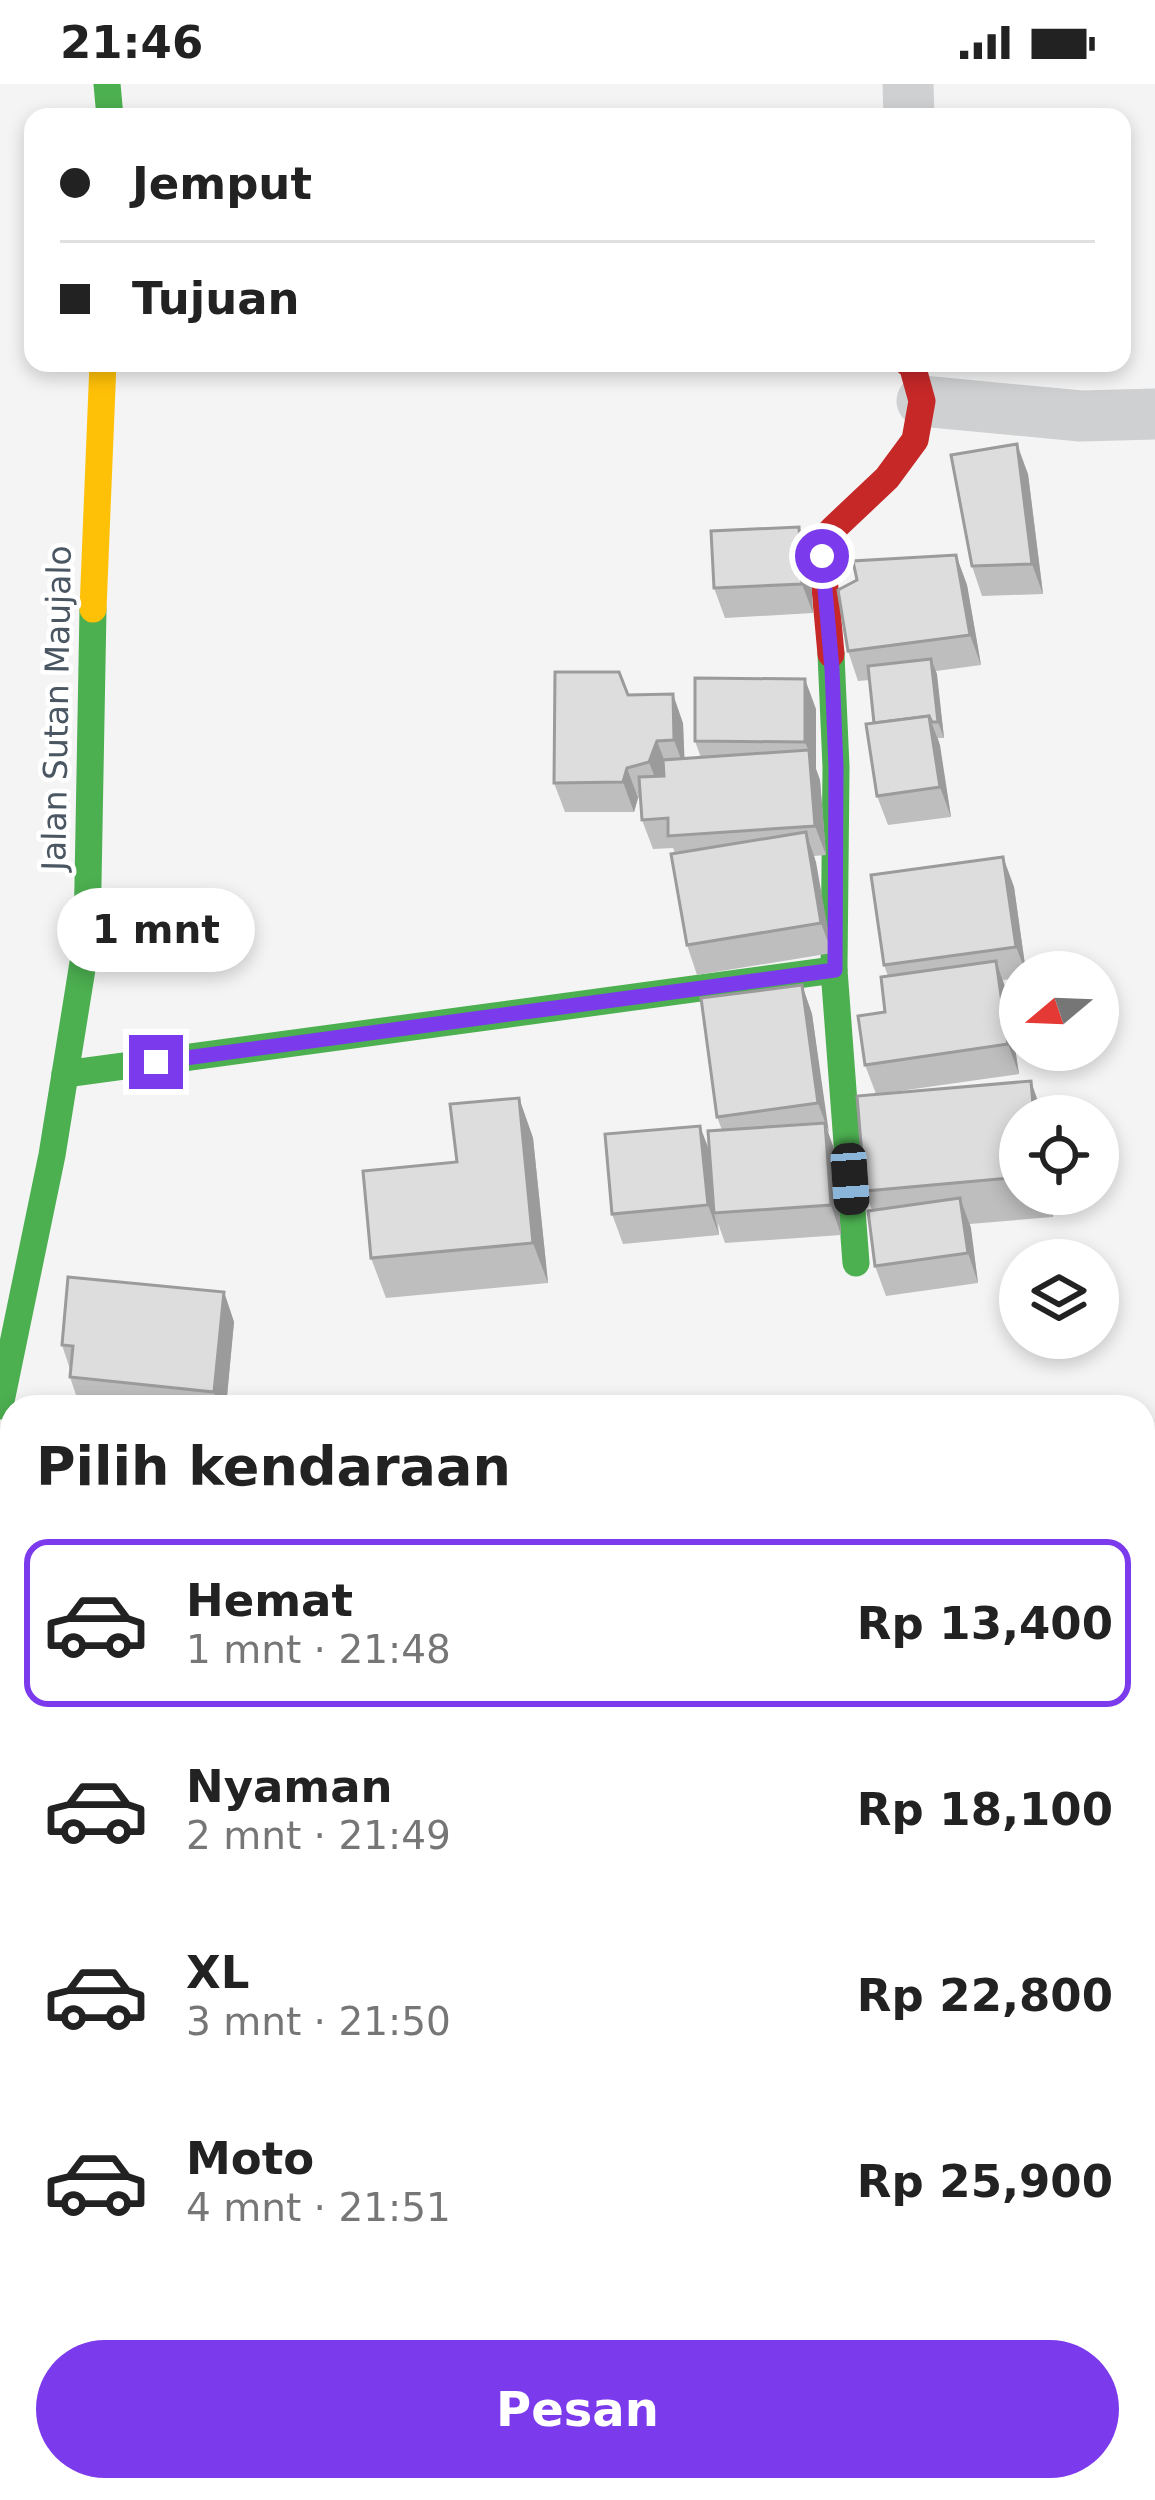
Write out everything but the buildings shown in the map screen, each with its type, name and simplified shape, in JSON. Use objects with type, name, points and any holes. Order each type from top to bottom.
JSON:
[{"type":"street","name":"Jalan Sutan Maujalo","points":[[2,1395],[52,1155],[87,938],[103,372]]},
{"type":"street","points":[[856,1263],[835,970],[835,748],[822,556],[832,530],[887,478],[915,440],[914,373],[1081,416],[1155,414]]},
{"type":"street","points":[[65,1074],[835,970]]},
{"type":"traffic: fast","points":[[107,84],[109,108]]},
{"type":"traffic: fast","points":[[2,1395],[52,1155],[87,938],[93,609]]},
{"type":"traffic: fast","points":[[831,654],[836,767],[834,970],[856,1263]]},
{"type":"traffic: fast","points":[[65,1074],[834,970]]},
{"type":"traffic: slow","points":[[93,609],[103,372]]},
{"type":"traffic: jam","points":[[831,654],[822,556],[832,530],[887,478],[915,440],[922,401],[914,372]]},
{"type":"route","points":[[156,1062],[835,970],[836,767],[822,556]]}]
